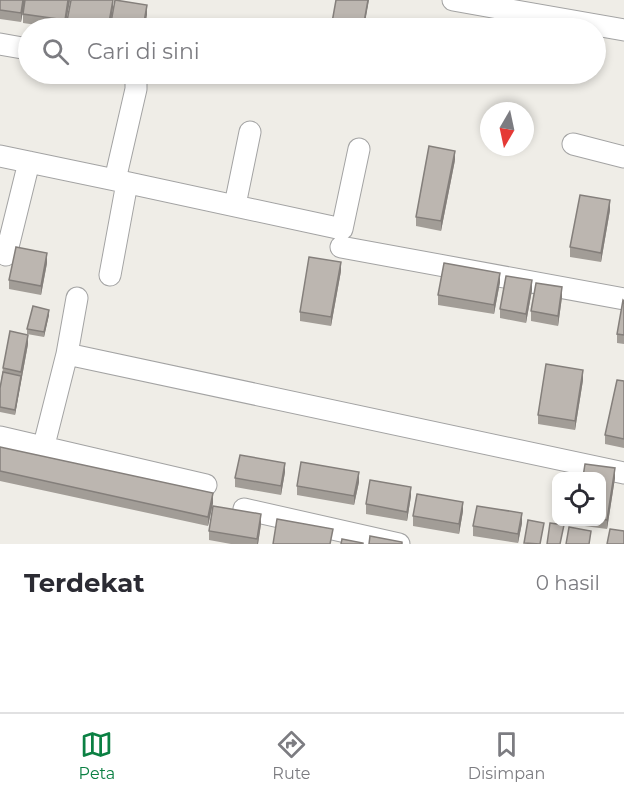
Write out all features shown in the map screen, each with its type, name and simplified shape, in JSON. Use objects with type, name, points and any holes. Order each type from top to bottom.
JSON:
[{"type":"street","points":[[453,0],[556,18]]},
{"type":"street","points":[[606,27],[624,30]]},
{"type":"street","points":[[0,44],[18,47]]},
{"type":"street","points":[[110,275],[136,84]]},
{"type":"street","points":[[235,205],[250,132]]},
{"type":"street","points":[[573,144],[624,157]]},
{"type":"street","points":[[0,156],[342,229],[359,149]]},
{"type":"street","points":[[6,255],[29,162]]},
{"type":"street","points":[[341,247],[624,299]]},
{"type":"street","points":[[44,445],[67,354],[77,298]]},
{"type":"street","points":[[67,354],[624,473]]},
{"type":"street","points":[[0,437],[44,445],[207,484]]},
{"type":"street","points":[[244,510],[399,544]]},
{"type":"building","points":[[0,0],[23,0],[21,13],[0,10]]},
{"type":"building","points":[[25,0],[68,0],[65,18],[23,14]]},
{"type":"building","points":[[71,0],[113,0],[110,18],[68,18]]},
{"type":"building","points":[[115,0],[147,5],[145,18],[112,18]]},
{"type":"building","points":[[336,0],[368,0],[365,18],[333,18]]},
{"type":"building","points":[[429,146],[455,151],[441,221],[416,217]]},
{"type":"building","points":[[580,195],[610,200],[601,253],[570,247]]},
{"type":"building","points":[[16,247],[47,253],[41,286],[9,280]]},
{"type":"building","points":[[309,257],[341,262],[331,317],[300,312]]},
{"type":"building","points":[[444,263],[500,273],[494,305],[438,295]]},
{"type":"building","points":[[506,276],[532,280],[526,314],[500,309]]},
{"type":"building","points":[[536,283],[562,287],[558,316],[531,311]]},
{"type":"building","points":[[624,301],[624,335],[617,334]]},
{"type":"building","points":[[33,306],[49,310],[44,332],[27,329]]},
{"type":"building","points":[[10,331],[28,335],[21,372],[3,368]]},
{"type":"building","points":[[546,364],[583,370],[575,421],[538,415]]},
{"type":"building","points":[[3,372],[21,376],[15,410],[0,407]]},
{"type":"building","points":[[617,380],[624,381],[624,439],[605,435]]},
{"type":"building","points":[[0,447],[213,493],[208,517],[0,471]]},
{"type":"building","points":[[240,455],[285,463],[281,486],[235,478]]},
{"type":"building","points":[[301,462],[359,472],[354,496],[297,486]]},
{"type":"building","points":[[585,464],[615,468],[607,520],[606,472],[584,472]]},
{"type":"building","points":[[370,480],[411,487],[407,512],[366,504]]},
{"type":"building","points":[[417,494],[463,502],[459,524],[413,516]]},
{"type":"building","points":[[213,506],[261,514],[257,539],[209,531]]},
{"type":"building","points":[[477,506],[522,513],[518,534],[473,526]]},
{"type":"building","points":[[277,519],[333,529],[330,544],[273,544]]},
{"type":"building","points":[[528,520],[544,523],[540,544],[524,543]]},
{"type":"building","points":[[550,523],[552,526],[564,526],[560,544],[547,544]]},
{"type":"building","points":[[569,527],[591,531],[589,544],[566,544]]},
{"type":"building","points":[[610,529],[624,531],[624,544],[607,544]]},
{"type":"building","points":[[370,536],[402,542],[402,544],[369,544]]},
{"type":"building","points":[[342,539],[363,543],[363,544],[341,544]]}]
